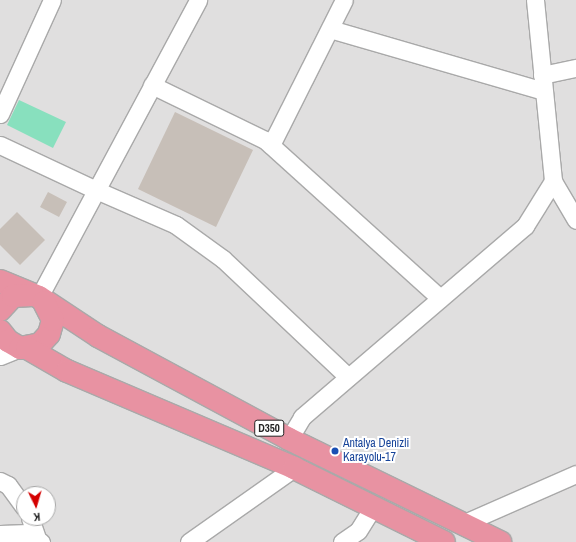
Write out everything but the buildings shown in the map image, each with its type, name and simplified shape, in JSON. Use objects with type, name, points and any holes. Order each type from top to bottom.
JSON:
[{"type":"highway","name":"D350","points":[[0,281],[39,298],[98,336],[289,439],[500,542]]},
{"type":"highway","points":[[0,310],[13,296],[39,298],[51,314],[52,327],[45,339],[8,342]]},
{"type":"highway","name":"D350","points":[[8,342],[67,371],[294,468],[444,542]]},
{"type":"street","points":[[0,114],[52,0]]},
{"type":"street","points":[[39,298],[198,0]]},
{"type":"street","points":[[271,145],[344,0]]},
{"type":"street","points":[[534,0],[553,181],[571,201],[576,220]]},
{"type":"street","points":[[330,29],[543,83],[576,68]]},
{"type":"street","points":[[152,85],[271,145],[440,298]]},
{"type":"street","points":[[0,144],[96,190],[176,224],[217,255],[348,377]]},
{"type":"street","points":[[289,439],[302,417],[525,226],[553,181]]},
{"type":"street","points":[[189,542],[294,468]]},
{"type":"street","points":[[462,524],[576,474]]},
{"type":"street","points":[[0,482],[8,485],[16,496]]},
{"type":"street","points":[[342,542],[358,531],[373,507]]},
{"type":"street","points":[[33,526],[39,540]]},
{"type":"street","points":[[0,534],[18,532],[39,540]]},
{"type":"shaded area","points":[[0,0],[576,0],[576,542],[0,542]]},
{"type":"green space","points":[[19,100],[66,122],[53,148],[7,125]]},
{"type":"place","name":"Antalya Denizli Karayolu-17","points":[[335,451]]}]
